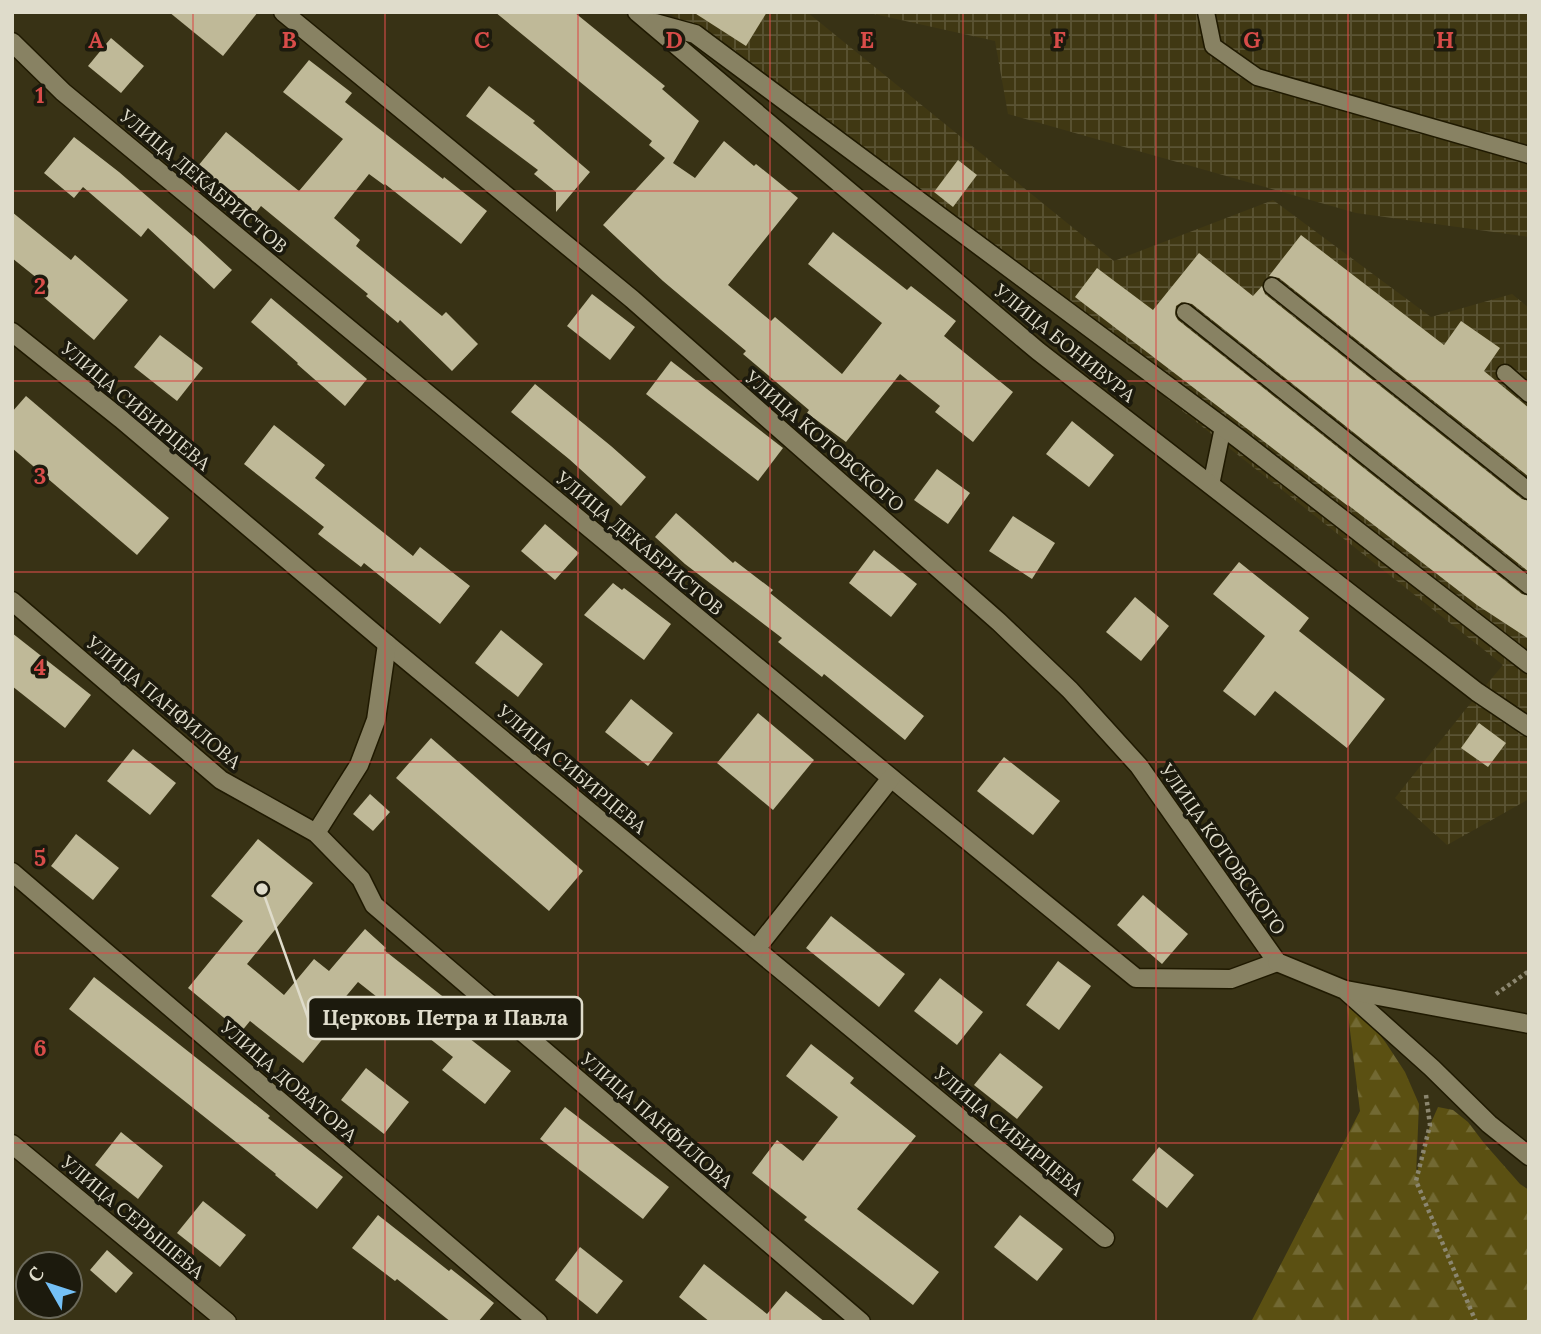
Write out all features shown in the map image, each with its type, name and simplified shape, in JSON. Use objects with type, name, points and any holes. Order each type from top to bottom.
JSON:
[{"type":"street","name":"УЛИЦА КОТОВСКОГО","points":[[283,12],[632,299],[999,622],[1070,690],[1139,765],[1277,962]]},
{"type":"street","points":[[643,17],[695,34],[1223,427],[1529,664]]},
{"type":"street","name":"УЛИЦА БОНИВУРА","points":[[643,17],[1038,351],[1477,692],[1529,727]]},
{"type":"street","name":"УЛИЦА ДЕКАБРИСТОВ","points":[[12,42],[63,92],[1136,978],[1231,979],[1277,962]]},
{"type":"street","name":"УЛИЦА СИБИРЦЕВА","points":[[12,332],[121,419],[387,644],[1105,1238]]},
{"type":"street","name":"УЛИЦА ПАНФИЛОВА","points":[[12,601],[221,780],[316,833],[362,879],[374,905],[861,1322]]},
{"type":"street","points":[[316,833],[359,765],[368,743],[376,720],[387,644]]},
{"type":"street","points":[[756,949],[891,778]]},
{"type":"street","name":"УЛИЦА ДОВАТОРА","points":[[12,872],[538,1322]]},
{"type":"street","points":[[1277,962],[1345,990],[1529,1024]]},
{"type":"street","points":[[1345,990],[1489,1124],[1529,1156]]},
{"type":"street","name":"УЛИЦА СЕРЫШЕВА","points":[[12,1144],[227,1322]]},
{"type":"lane","points":[[1206,12],[1213,46],[1256,77],[1529,155]]},
{"type":"lane","points":[[1272,286],[1529,491]]},
{"type":"lane","points":[[1185,312],[1529,586]]},
{"type":"lane","points":[[1505,373],[1529,394]]},
{"type":"lane","points":[[1211,485],[1223,427]]},
{"type":"path","points":[[1422,1060],[1430,1125],[1416,1181],[1476,1322]]},
{"type":"shaded area","points":[[668,12],[807,12],[1114,261],[1273,200],[1431,317],[1512,294],[1529,308],[1529,799],[1447,845],[1395,798],[1503,665],[722,46]]},
{"type":"shaded area","points":[[865,12],[1529,12],[1529,237],[1356,213],[1008,114],[995,41]]},
{"type":"green space","points":[[1345,990],[1405,1072],[1419,1104],[1416,1176],[1430,1125],[1438,1107],[1453,1110],[1468,1122],[1520,1184],[1529,1190],[1529,1322],[1251,1322],[1360,1111]]},
{"type":"building","points":[[169,12],[258,12],[223,56]]},
{"type":"building","points":[[495,12],[574,12],[665,86],[662,89],[699,121],[673,163],[695,178],[724,141],[798,198],[728,285],[771,321],[775,317],[842,374],[882,323],[808,264],[833,232],[907,290],[911,286],[956,321],[944,336],[1013,392],[973,442],[935,412],[940,406],[900,374],[846,442],[807,413],[809,410],[743,354],[746,351],[663,281],[603,225],[665,158],[649,145],[652,141]]},
{"type":"building","points":[[693,12],[767,12],[746,46]]},
{"type":"building","points":[[111,38],[144,66],[121,93],[88,66]]},
{"type":"building","points":[[309,60],[352,93],[345,102],[487,211],[461,244],[369,174],[334,218],[360,240],[356,246],[442,316],[446,312],[478,344],[452,371],[400,320],[398,323],[366,296],[368,294],[261,206],[251,219],[193,172],[226,132],[299,191],[343,139],[283,92]]},
{"type":"building","points":[[489,86],[535,121],[533,123],[590,172],[556,212],[556,192],[534,174],[538,170],[466,116]]},
{"type":"building","points":[[74,137],[194,235],[232,270],[214,289],[148,228],[141,237],[83,187],[74,198],[44,173]]},
{"type":"building","points":[[958,160],[977,175],[953,207],[934,192]]},
{"type":"building","points":[[12,212],[71,260],[75,255],[128,300],[94,340],[41,295],[48,287],[12,258]]},
{"type":"building","points":[[1301,235],[1444,345],[1461,321],[1500,348],[1484,371],[1529,408],[1529,477],[1279,278],[1269,276]]},
{"type":"building","points":[[1199,253],[1253,296],[1262,286],[1265,294],[1522,499],[1529,501],[1529,572],[1192,304],[1182,302],[1176,306],[1175,315],[1178,320],[1522,594],[1529,596],[1529,639],[1477,605],[1075,297],[1097,268],[1153,310]]},
{"type":"building","points":[[592,294],[635,327],[610,360],[567,326]]},
{"type":"building","points":[[271,298],[367,379],[345,406],[251,322]]},
{"type":"building","points":[[160,335],[203,368],[177,401],[134,367]]},
{"type":"building","points":[[671,361],[783,448],[758,481],[646,394]]},
{"type":"building","points":[[535,384],[646,477],[621,506],[511,412]]},
{"type":"building","points":[[26,396],[169,518],[137,555],[12,448],[12,412]]},
{"type":"building","points":[[1072,421],[1114,455],[1089,487],[1046,454]]},
{"type":"building","points":[[274,425],[325,465],[315,478],[413,556],[420,547],[470,586],[440,624],[364,563],[361,567],[318,534],[324,527],[244,464]]},
{"type":"building","points":[[937,469],[970,493],[948,524],[914,500]]},
{"type":"building","points":[[676,513],[733,563],[735,561],[773,590],[770,593],[924,716],[905,740],[824,674],[822,677],[778,642],[782,638],[685,564],[655,537]]},
{"type":"building","points":[[1013,516],[1055,543],[1032,579],[989,551]]},
{"type":"building","points":[[545,524],[579,553],[555,580],[521,551]]},
{"type":"building","points":[[874,550],[917,584],[891,617],[849,583]]},
{"type":"building","points":[[1239,562],[1309,618],[1299,631],[1385,699],[1347,748],[1275,691],[1255,716],[1223,691],[1265,636],[1213,594]]},
{"type":"building","points":[[613,583],[622,590],[624,588],[671,624],[644,660],[584,615]]},
{"type":"building","points":[[1135,597],[1169,626],[1141,661],[1106,632]]},
{"type":"building","points":[[501,630],[543,664],[518,697],[475,663]]},
{"type":"building","points":[[12,633],[91,695],[65,728],[12,686]]},
{"type":"building","points":[[631,699],[673,733],[648,766],[605,732]]},
{"type":"building","points":[[758,713],[814,760],[773,810],[717,763]]},
{"type":"building","points":[[1479,723],[1506,743],[1488,767],[1461,748]]},
{"type":"building","points":[[431,738],[583,871],[549,911],[396,778]]},
{"type":"building","points":[[133,749],[176,783],[150,815],[107,781]]},
{"type":"building","points":[[1004,757],[1060,801],[1033,835],[977,791]]},
{"type":"building","points":[[370,794],[390,812],[373,831],[353,814]]},
{"type":"building","points":[[76,834],[119,868],[93,900],[51,866]]},
{"type":"building","points":[[258,839],[313,883],[247,964],[284,995],[314,959],[329,971],[365,929],[386,948],[384,950],[456,1007],[446,1020],[511,1071],[485,1104],[442,1070],[453,1057],[358,982],[322,1025],[329,1031],[303,1063],[250,1021],[241,1032],[188,988],[243,921],[211,896]]},
{"type":"building","points":[[1143,895],[1188,934],[1162,964],[1117,925]]},
{"type":"building","points":[[831,916],[905,974],[879,1007],[806,948]]},
{"type":"building","points":[[1058,961],[1091,986],[1059,1030],[1026,1005]]},
{"type":"building","points":[[94,977],[343,1177],[317,1209],[69,1009]]},
{"type":"building","points":[[940,978],[983,1012],[957,1045],[914,1011]]},
{"type":"building","points":[[811,1044],[854,1078],[850,1083],[916,1136],[857,1209],[939,1272],[913,1305],[804,1220],[807,1217],[752,1173],[777,1140],[803,1161],[838,1117],[786,1076]]},
{"type":"building","points":[[1000,1053],[1043,1087],[1017,1119],[974,1085]]},
{"type":"building","points":[[366,1068],[409,1102],[384,1134],[341,1100]]},
{"type":"building","points":[[565,1107],[669,1187],[643,1219],[540,1139]]},
{"type":"building","points":[[121,1132],[163,1166],[138,1199],[95,1165]]},
{"type":"building","points":[[1159,1147],[1194,1175],[1167,1208],[1132,1180]]},
{"type":"building","points":[[203,1201],[246,1235],[220,1267],[177,1233]]},
{"type":"building","points":[[378,1215],[494,1303],[478,1322],[451,1322],[397,1279],[395,1281],[352,1248]]},
{"type":"building","points":[[1020,1215],[1063,1249],[1037,1281],[994,1247]]},
{"type":"building","points":[[580,1247],[623,1281],[597,1314],[555,1280]]},
{"type":"building","points":[[107,1250],[133,1273],[116,1293],[90,1270]]},
{"type":"building","points":[[704,1264],[767,1314],[786,1291],[825,1322],[710,1322],[679,1297]]},
{"type":"place","name":"Церковь Петра и Павла","points":[[262,889]]}]
